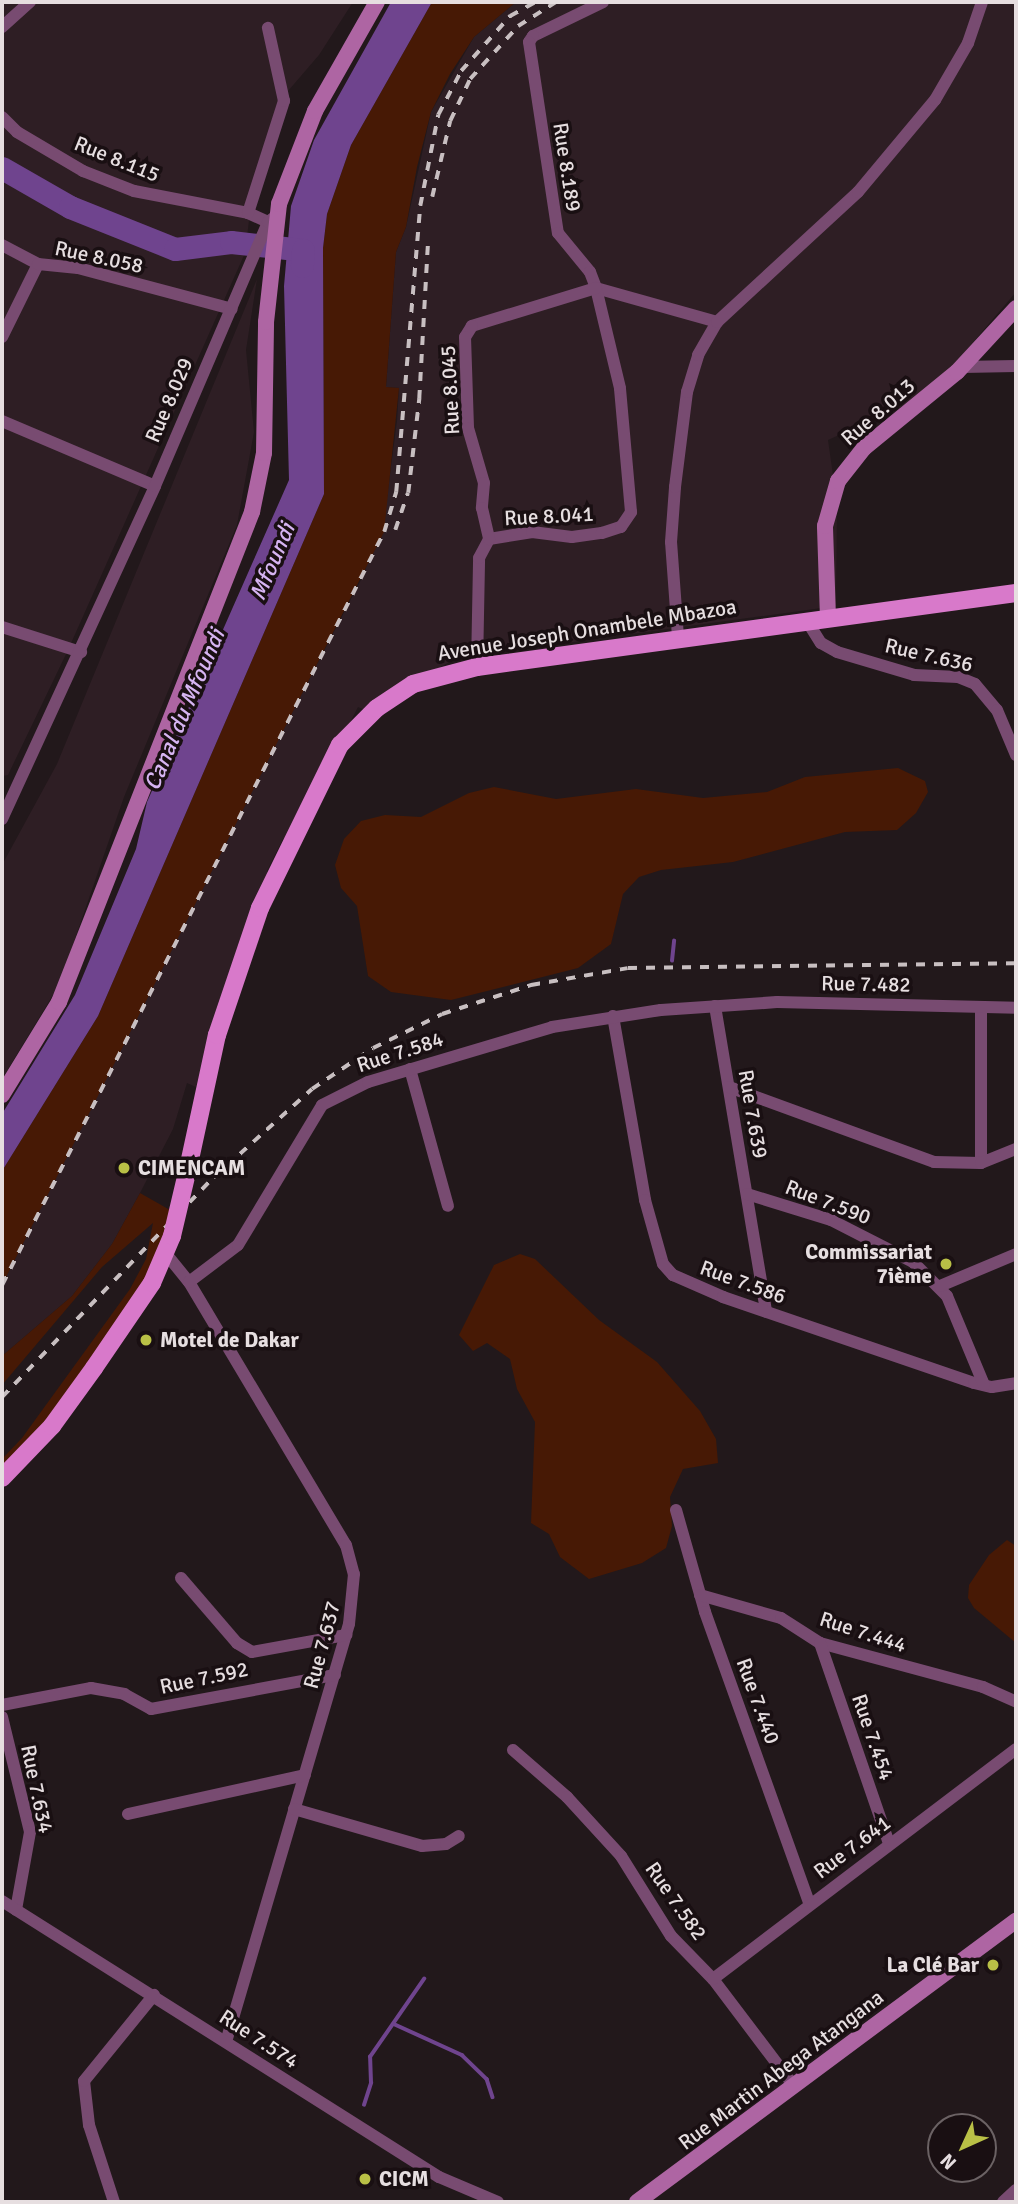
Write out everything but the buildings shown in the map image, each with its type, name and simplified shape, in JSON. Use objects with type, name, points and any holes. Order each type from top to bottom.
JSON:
[{"type":"main road","name":"Rue 8.029","points":[[272,219],[315,111],[377,2]]},
{"type":"main road","points":[[2,1095],[59,1002],[252,512],[264,453],[266,322],[272,219]]},
{"type":"main road","name":"Rue 8.013","points":[[828,618],[825,526],[838,481],[864,448],[962,367],[1016,308]]},
{"type":"main road","name":"Avenue Joseph Onambele Mbazoa","points":[[2,1478],[52,1426],[146,1293],[167,1255],[217,1035],[260,908],[340,745],[377,708],[413,684],[477,667],[678,637],[1016,593]]},
{"type":"main road","name":"Rue Martin Abega Atangana","points":[[637,2202],[1016,1921]]},
{"type":"street","points":[[2,27],[30,2]]},
{"type":"street","name":"Rue 8.189","points":[[596,288],[590,272],[558,233],[529,42],[533,36],[603,2]]},
{"type":"street","points":[[678,637],[671,542],[687,392],[698,355],[717,322],[858,192],[936,100],[968,43],[982,2]]},
{"type":"street","points":[[248,213],[284,101],[268,28]]},
{"type":"street","name":"Rue 8.115","points":[[2,117],[17,132],[83,171],[134,191],[272,219]]},
{"type":"street","name":"Rue 8.029","points":[[2,819],[155,486],[272,219]]},
{"type":"street","points":[[2,244],[38,264]]},
{"type":"street","name":"Rue 8.058","points":[[2,337],[38,264],[78,268],[232,309]]},
{"type":"street","points":[[596,288],[717,322]]},
{"type":"street","name":"Rue 8.045","points":[[489,539],[482,508],[484,483],[468,428],[465,337],[472,326],[596,288]]},
{"type":"street","name":"Rue 8.041","points":[[477,667],[479,558],[489,539],[531,532],[572,537],[602,533],[621,527],[631,512],[620,388],[596,288]]},
{"type":"street","points":[[962,367],[1016,366]]},
{"type":"street","points":[[2,421],[155,486]]},
{"type":"street","name":"Rue 7.636","points":[[807,621],[821,643],[837,652],[914,675],[958,677],[975,684],[998,710],[1016,755]]},
{"type":"street","points":[[2,626],[80,652]]},
{"type":"street","name":"Rue 7.482","points":[[715,1006],[777,1002],[1016,1008]]},
{"type":"street","name":"Rue 7.584","points":[[189,1282],[238,1245],[322,1104],[368,1082],[507,1039],[613,1016],[715,1006]]},
{"type":"street","name":"Rue 7.639","points":[[715,1006],[766,1312]]},
{"type":"street","points":[[981,1008],[981,1163]]},
{"type":"street","name":"Rue 7.586","points":[[613,1016],[645,1200],[663,1264],[690,1285],[766,1312],[984,1385],[1016,1383]]},
{"type":"street","points":[[410,1069],[448,1206]]},
{"type":"street","points":[[729,1087],[934,1162],[981,1163],[1016,1149]]},
{"type":"street","name":"Rue 7.590","points":[[747,1194],[831,1220],[913,1262],[940,1286],[968,1341],[984,1385]]},
{"type":"street","points":[[940,1286],[1016,1254]]},
{"type":"street","name":"Rue 7.637","points":[[167,1255],[189,1282],[346,1545],[355,1599],[226,2041]]},
{"type":"street","name":"Rue 7.440","points":[[676,1510],[700,1595],[809,1902]]},
{"type":"street","points":[[181,1578],[237,1643],[252,1652],[346,1635]]},
{"type":"street","name":"Rue 7.444","points":[[700,1595],[781,1618],[820,1643],[983,1687],[1016,1702]]},
{"type":"street","name":"Rue 7.454","points":[[820,1643],[889,1843]]},
{"type":"street","name":"Rue 7.592","points":[[2,1705],[91,1688],[124,1694],[151,1709],[335,1675]]},
{"type":"street","name":"Rue 7.634","points":[[2,1717],[30,1832],[16,1910]]},
{"type":"street","name":"Rue 7.641","points":[[713,1979],[809,1902],[1016,1749]]},
{"type":"street","name":"Rue 7.582","points":[[513,1750],[599,1830],[621,1856],[671,1936],[713,1979],[794,2086]]},
{"type":"street","points":[[128,1814],[305,1775]]},
{"type":"street","points":[[294,1809],[422,1846],[446,1844],[459,1836]]},
{"type":"street","name":"Rue 7.574","points":[[2,1901],[439,2177],[498,2202]]},
{"type":"street","points":[[114,2202],[89,2125],[84,2081],[154,1995]]},
{"type":"street","points":[[1003,2202],[1016,2190]]},
{"type":"shaded area","points":[[2,2],[353,2],[319,55],[282,98],[254,180],[245,253],[68,650],[8,775],[2,776]]},
{"type":"shaded area","points":[[432,2],[516,2],[474,37],[450,74],[431,112],[417,167],[406,227],[396,252],[386,387],[399,388],[384,532],[2,1285],[2,1171],[98,1016],[324,494],[323,248],[327,214],[351,145]]},
{"type":"shaded area","points":[[516,2],[1016,2],[1016,292],[929,394],[828,440],[837,503],[836,606],[456,658],[367,711],[358,707],[292,836],[283,839],[267,871],[270,881],[212,1028],[196,1087],[187,1083],[173,1129],[140,1193],[112,1244],[72,1296],[2,1356],[2,1285],[173,941],[364,574],[387,497],[397,421],[399,388],[386,387],[396,252],[406,227],[431,112],[474,37]]},
{"type":"shaded area","points":[[257,279],[246,350],[254,432],[237,525],[124,797],[59,985],[2,1079],[2,865],[57,764]]},
{"type":"shaded area","points":[[898,768],[925,781],[928,792],[916,813],[897,830],[845,832],[733,862],[661,870],[639,877],[623,894],[611,944],[578,968],[451,1000],[391,992],[368,976],[357,906],[341,888],[335,865],[344,839],[361,821],[385,815],[421,817],[469,793],[494,787],[556,799],[636,789],[703,798],[767,792],[805,777]]},
{"type":"shaded area","points":[[140,1193],[177,1214],[158,1273],[2,1478],[2,1459],[22,1438],[130,1289],[146,1259],[153,1223],[102,1267],[2,1385],[2,1356],[72,1296],[112,1244]]},
{"type":"shaded area","points":[[520,1254],[535,1259],[599,1320],[657,1362],[700,1411],[716,1439],[718,1463],[683,1469],[670,1497],[672,1526],[666,1548],[642,1563],[589,1579],[560,1557],[549,1534],[531,1523],[535,1422],[517,1389],[510,1359],[487,1343],[473,1351],[459,1335],[494,1265]]},
{"type":"shaded area","points":[[1007,1540],[1016,1546],[1016,1643],[974,1608],[968,1598],[969,1585],[989,1555]]},
{"type":"water","points":[[391,2],[432,2],[351,145],[327,214],[323,248],[324,494],[98,1016],[2,1171],[2,1114],[75,995],[136,849],[147,802],[289,480],[284,286],[291,206],[314,140]]},
{"type":"waterway","name":"Mfoundi","points":[[2,168],[70,207],[175,249],[231,242],[303,250],[302,266]]},
{"type":"waterway","points":[[672,961],[674,941]]},
{"type":"waterway","points":[[364,2105],[371,2083],[370,2057],[424,1979]]},
{"type":"waterway","points":[[394,2024],[462,2055],[487,2079],[493,2097]]},
{"type":"railway","points":[[2,1285],[384,532],[396,492],[420,206],[438,115],[461,71],[510,16],[535,2]]},
{"type":"railway","points":[[432,197],[450,121],[470,79],[518,26],[556,2]]},
{"type":"railway","points":[[395,530],[408,493],[419,399],[428,239]]},
{"type":"railway","points":[[2,1397],[213,1178],[312,1089],[373,1048],[442,1014],[531,985],[628,968],[1016,963]]},
{"type":"place","name":"CIMENCAM","points":[[124,1168]]},
{"type":"place","name":"Commissariat 7ième","points":[[946,1264]]},
{"type":"place","name":"Motel de Dakar","points":[[146,1340]]},
{"type":"place","name":"La Clé Bar","points":[[993,1965]]},
{"type":"place","name":"CICM","points":[[365,2179]]},
{"type":"water label","name":"Canal du Mfoundi","points":[[185,710]]}]
